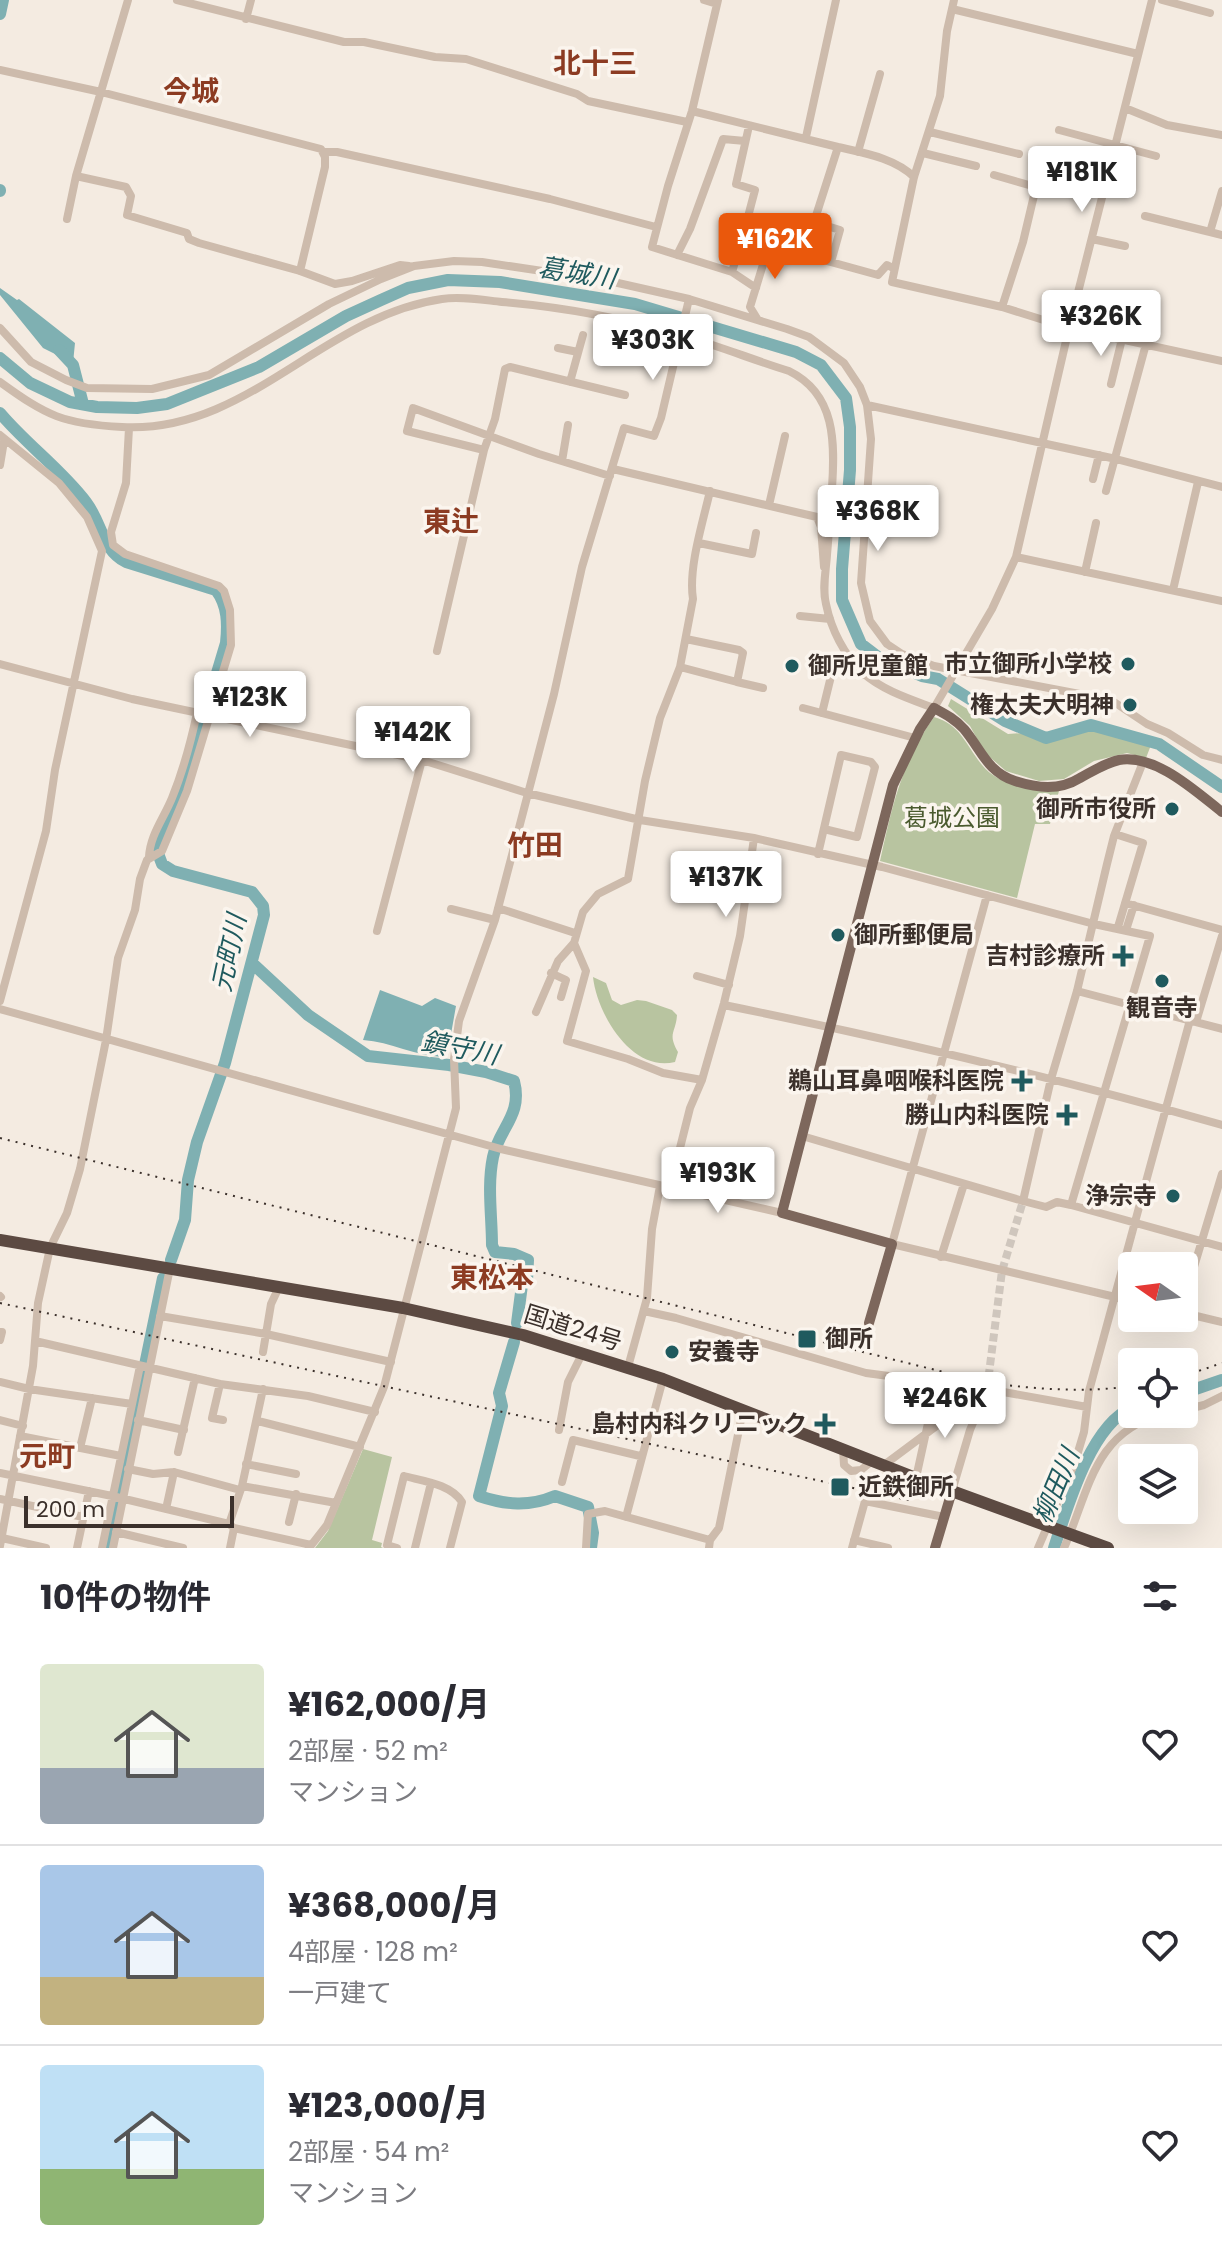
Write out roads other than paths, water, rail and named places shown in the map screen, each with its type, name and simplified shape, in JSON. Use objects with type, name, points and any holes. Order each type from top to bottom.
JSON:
[{"type":"highway","name":"国道24号","points":[[0,1240],[403,1308],[523,1335],[663,1379],[916,1478],[1108,1548]]},
{"type":"main road","points":[[869,1323],[892,1244],[782,1213],[893,785],[915,738],[936,704],[954,719],[992,768],[1011,780],[1059,787],[1107,763],[1122,759],[1159,767],[1220,805]]},
{"type":"main road","points":[[935,1548],[952,1491]]},
{"type":"street","points":[[67,219],[76,176],[128,0]]},
{"type":"street","points":[[177,0],[344,42],[364,42],[435,57],[466,59],[577,94],[588,101],[687,122]]},
{"type":"street","points":[[246,19],[251,0]]},
{"type":"street","points":[[704,0],[718,2],[692,111],[652,247],[732,272],[756,288]]},
{"type":"street","points":[[806,137],[836,0]]},
{"type":"street","points":[[0,382],[57,418],[99,426],[158,427],[214,413],[358,326],[410,306],[444,298],[527,304],[589,313],[681,333],[789,371],[803,378],[817,392],[829,417],[834,451],[825,602],[838,641],[865,675],[894,692],[936,704],[992,609],[1016,557],[1069,328],[1152,0]]},
{"type":"street","points":[[1162,0],[1190,4],[1210,13]]},
{"type":"street","points":[[1138,54],[953,4],[945,44],[944,74],[930,132],[914,177],[892,282],[1002,307],[1069,328],[1222,361]]},
{"type":"street","points":[[0,70],[317,146],[324,152],[337,152],[550,199],[656,227]]},
{"type":"street","points":[[858,152],[880,74]]},
{"type":"street","points":[[1125,108],[1167,125],[1222,135]]},
{"type":"street","points":[[692,111],[806,137],[890,161],[914,177]]},
{"type":"street","points":[[732,272],[755,190],[736,184],[749,126]]},
{"type":"street","points":[[1059,130],[1156,156]]},
{"type":"street","points":[[930,132],[1019,154]]},
{"type":"street","points":[[677,255],[690,229],[723,139],[745,141]]},
{"type":"street","points":[[831,262],[840,230],[814,222],[838,147]]},
{"type":"street","points":[[300,271],[325,167],[324,152]]},
{"type":"street","points":[[923,153],[976,166]]},
{"type":"street","points":[[994,175],[1036,187],[1023,242],[1002,307]]},
{"type":"street","points":[[76,176],[126,187],[131,196],[127,215],[187,233],[189,239],[199,243],[335,284],[400,265],[482,262],[609,281],[732,312],[809,337],[832,353],[853,374],[867,405],[871,439],[861,563],[864,604],[870,621],[887,644],[918,661],[955,672],[1111,700],[1203,755],[1222,760]]},
{"type":"street","points":[[1210,232],[1222,191]]},
{"type":"street","points":[[1145,216],[1222,235]]},
{"type":"street","points":[[745,228],[760,234],[769,245],[878,275],[887,265],[893,268]]},
{"type":"street","points":[[1092,239],[1125,246]]},
{"type":"street","points":[[750,307],[769,245]]},
{"type":"street","points":[[0,328],[31,362],[66,380],[87,388],[152,389],[209,375],[329,304],[414,266]]},
{"type":"street","points":[[0,1473],[122,1498],[310,1546],[327,1525],[375,1412],[391,1362],[451,1135],[456,1108],[454,1059],[459,1021],[495,920],[554,694],[582,567],[624,428],[654,436],[688,301]]},
{"type":"street","points":[[732,312],[750,307]]},
{"type":"street","points":[[750,307],[759,320]]},
{"type":"street","points":[[570,382],[583,335]]},
{"type":"street","points":[[1111,384],[1122,339]]},
{"type":"street","points":[[1106,491],[1146,344]]},
{"type":"street","points":[[558,348],[578,352]]},
{"type":"street","points":[[437,651],[505,369],[510,367],[625,395]]},
{"type":"street","points":[[867,405],[1099,455],[1222,487]]},
{"type":"street","points":[[484,450],[407,431],[413,408],[562,461],[710,491],[817,517],[821,527],[825,572]]},
{"type":"street","points":[[562,461],[568,425]]},
{"type":"street","points":[[0,1001],[46,831],[104,536],[129,466],[129,428]]},
{"type":"street","points":[[769,505],[785,436]]},
{"type":"street","points":[[2,438],[59,483],[118,551],[210,581],[224,591],[230,610],[231,645],[187,791],[162,851],[151,857]]},
{"type":"street","points":[[0,465],[2,438]]},
{"type":"street","points":[[1093,479],[1099,455]]},
{"type":"street","points":[[1173,590],[1198,482]]},
{"type":"street","points":[[536,1012],[551,973],[574,938],[583,912],[591,900],[628,879],[645,781],[660,718],[680,667],[686,639],[693,599],[691,590],[710,491]]},
{"type":"street","points":[[1085,572],[1096,523]]},
{"type":"street","points":[[699,543],[752,554],[756,533]]},
{"type":"street","points":[[1016,557],[1222,601]]},
{"type":"street","points":[[800,616],[830,619]]},
{"type":"street","points":[[686,639],[743,653],[737,682]]},
{"type":"street","points":[[822,713],[835,660],[856,674],[865,675]]},
{"type":"street","points":[[0,664],[197,713],[422,760],[527,793],[640,820],[754,838],[1150,936],[1071,1205]]},
{"type":"street","points":[[680,667],[763,688]]},
{"type":"street","points":[[803,708],[915,738]]},
{"type":"street","points":[[46,1548],[1,1542],[5,1500],[29,1389],[36,1311],[50,1248],[67,1213],[80,1169],[106,1040],[118,958],[135,910],[140,879],[151,857],[153,836],[172,798],[197,713]]},
{"type":"street","points":[[818,854],[841,755],[871,762],[875,767],[857,837],[824,829]]},
{"type":"street","points":[[377,931],[422,760]]},
{"type":"street","points":[[1023,1201],[1051,1079],[1077,991],[1115,834],[1143,762]]},
{"type":"street","points":[[1115,834],[1143,843],[1122,928]]},
{"type":"street","points":[[628,1367],[644,1311],[652,1229],[690,1108],[702,1080],[729,985],[740,936],[754,838]]},
{"type":"street","points":[[987,895],[892,1244],[1118,1298]]},
{"type":"street","points":[[1038,1548],[1050,1526],[1084,1432],[1089,1391],[1134,1222],[1222,933],[1129,904]]},
{"type":"street","points":[[498,908],[574,938],[586,971],[567,1041],[663,1073],[702,1080]]},
{"type":"street","points":[[451,909],[495,920]]},
{"type":"street","points":[[551,973],[566,980],[561,997]]},
{"type":"street","points":[[697,976],[729,985]]},
{"type":"street","points":[[1077,991],[1222,1029]]},
{"type":"street","points":[[724,1005],[1051,1079],[1222,1125]]},
{"type":"street","points":[[0,1009],[497,1148],[782,1213]]},
{"type":"street","points":[[802,1136],[1023,1201],[1046,1207],[1057,1202],[1071,1205],[1222,1247]]},
{"type":"street","points":[[1198,1252],[1222,1174]]},
{"type":"street","points":[[941,1257],[964,1184]]},
{"type":"street","points":[[102,1548],[132,1404],[160,1316],[170,1268]]},
{"type":"street","points":[[263,1352],[271,1304],[279,1287]]},
{"type":"street","points":[[644,1311],[866,1373],[987,1389],[1087,1407]]},
{"type":"street","points":[[160,1316],[266,1334],[391,1362]]},
{"type":"street","points":[[1198,1316],[1222,1322]]},
{"type":"street","points":[[840,1334],[868,1331],[869,1323]]},
{"type":"street","points":[[0,1332],[0,1340]]},
{"type":"street","points":[[35,1341],[220,1384],[308,1396],[375,1412]]},
{"type":"street","points":[[559,1430],[568,1382],[583,1352]]},
{"type":"street","points":[[113,1548],[145,1367]]},
{"type":"street","points":[[178,1452],[195,1378]]},
{"type":"street","points":[[626,1517],[663,1379]]},
{"type":"street","points":[[0,1382],[132,1404]]},
{"type":"street","points":[[916,1478],[937,1382]]},
{"type":"street","points":[[220,1384],[212,1418],[223,1420]]},
{"type":"street","points":[[230,1548],[231,1526],[258,1421],[263,1389]]},
{"type":"street","points":[[933,1484],[924,1491],[893,1479],[882,1465],[987,1389]]},
{"type":"street","points":[[952,1491],[970,1430],[987,1389]]},
{"type":"street","points":[[1198,1406],[1222,1396]]},
{"type":"street","points":[[80,1448],[92,1398]]},
{"type":"street","points":[[586,1548],[588,1514],[605,1511],[709,1544],[719,1528],[743,1410]]},
{"type":"street","points":[[0,1420],[23,1426]]},
{"type":"street","points":[[138,1420],[184,1430]]},
{"type":"street","points":[[258,1421],[360,1447]]},
{"type":"street","points":[[1064,1548],[1084,1492],[1117,1437],[1127,1428]]},
{"type":"street","points":[[20,1436],[121,1456]]},
{"type":"street","points":[[562,1482],[573,1440],[640,1456]]},
{"type":"street","points":[[246,1464],[296,1474]]},
{"type":"street","points":[[128,1469],[153,1474],[174,1472],[241,1488],[296,1494],[336,1503]]},
{"type":"street","points":[[166,1509],[174,1472]]},
{"type":"street","points":[[397,1548],[387,1545],[404,1476],[431,1483],[458,1496],[462,1502],[450,1548]]},
{"type":"street","points":[[415,1548],[431,1483]]},
{"type":"street","points":[[77,1548],[89,1491]]},
{"type":"street","points":[[289,1522],[296,1494]]},
{"type":"street","points":[[5,1500],[83,1517]]},
{"type":"street","points":[[888,1548],[853,1544],[865,1501],[944,1517]]},
{"type":"street","points":[[116,1532],[183,1548]]},
{"type":"water","points":[[0,288],[75,343],[73,363],[43,348],[0,295]]},
{"type":"water","points":[[380,990],[422,1006],[435,998],[456,1006],[448,1051],[443,1057],[363,1040]]},
{"type":"waterway","points":[[0,14],[3,0]]},
{"type":"waterway","name":"葛城川","points":[[0,358],[30,383],[70,402],[97,407],[137,408],[167,404],[259,367],[346,316],[408,288],[448,280],[500,282],[635,304],[796,352],[821,365],[846,398],[850,470],[842,600],[861,644],[878,657],[922,676],[938,679],[1005,721],[1046,738],[1091,725],[1159,744],[1222,787]]},
{"type":"waterway","points":[[59,350],[73,365],[83,404]]},
{"type":"waterway","name":"元町川","points":[[0,413],[86,502],[107,543],[118,557],[216,590],[225,609],[226,643],[182,790],[156,848],[162,864],[173,871],[252,892],[263,906],[264,915],[225,1063],[197,1142],[188,1180],[185,1220],[171,1260]]},
{"type":"waterway","name":"鎮守川","points":[[253,964],[308,1015],[368,1056],[449,1065],[514,1081],[515,1103],[493,1157],[490,1190],[492,1245],[495,1252],[514,1254],[528,1260],[527,1281],[522,1285],[517,1323]]},
{"type":"waterway","name":"元町川","points":[[107,1548],[163,1278]]},
{"type":"waterway","name":"鎮守川","points":[[514,1342],[499,1393],[502,1406],[479,1496],[517,1504],[555,1496],[588,1507],[593,1533],[591,1548]]},
{"type":"waterway","name":"柳田川","points":[[1198,1388],[1222,1380]]},
{"type":"waterway","name":"柳田川","points":[[1054,1548],[1082,1469],[1104,1431],[1118,1416]]},
{"type":"tunnel","points":[[987,1389],[1002,1271],[1023,1201]]},
{"type":"railway","points":[[0,1138],[988,1383],[1060,1389],[1118,1387]]},
{"type":"railway","points":[[0,1303],[913,1501]]},
{"type":"railway","points":[[1198,1371],[1222,1363]]},
{"type":"place","name":"市立御所小学校","points":[[1128,664]]},
{"type":"place","name":"御所児童館","points":[[792,666]]},
{"type":"place","name":"権太夫大明神","points":[[1130,705]]},
{"type":"place","name":"御所市役所","points":[[1172,809]]},
{"type":"place","name":"御所郵便局","points":[[838,935]]},
{"type":"place","name":"吉村診療所","points":[[1123,956]]},
{"type":"place","name":"観音寺","points":[[1162,981]]},
{"type":"place","name":"鵜山耳鼻咽喉科医院","points":[[1022,1081]]},
{"type":"place","name":"勝山内科医院","points":[[1067,1115]]},
{"type":"place","name":"浄宗寺","points":[[1173,1196]]},
{"type":"place","name":"御所","points":[[807,1339]]},
{"type":"place","name":"安養寺","points":[[672,1352]]},
{"type":"place","name":"島村内科クリニック","points":[[825,1424]]},
{"type":"place","name":"近鉄御所","points":[[840,1487]]},
{"type":"district","name":"北十三","points":[[595,63]]},
{"type":"district","name":"今城","points":[[191,91]]},
{"type":"district","name":"東辻","points":[[451,521]]},
{"type":"district","name":"竹田","points":[[535,845]]},
{"type":"district","name":"東松本","points":[[492,1277]]},
{"type":"district","name":"元町","points":[[47,1456]]},
{"type":"park label","name":"葛城公園","points":[[952,818]]}]
